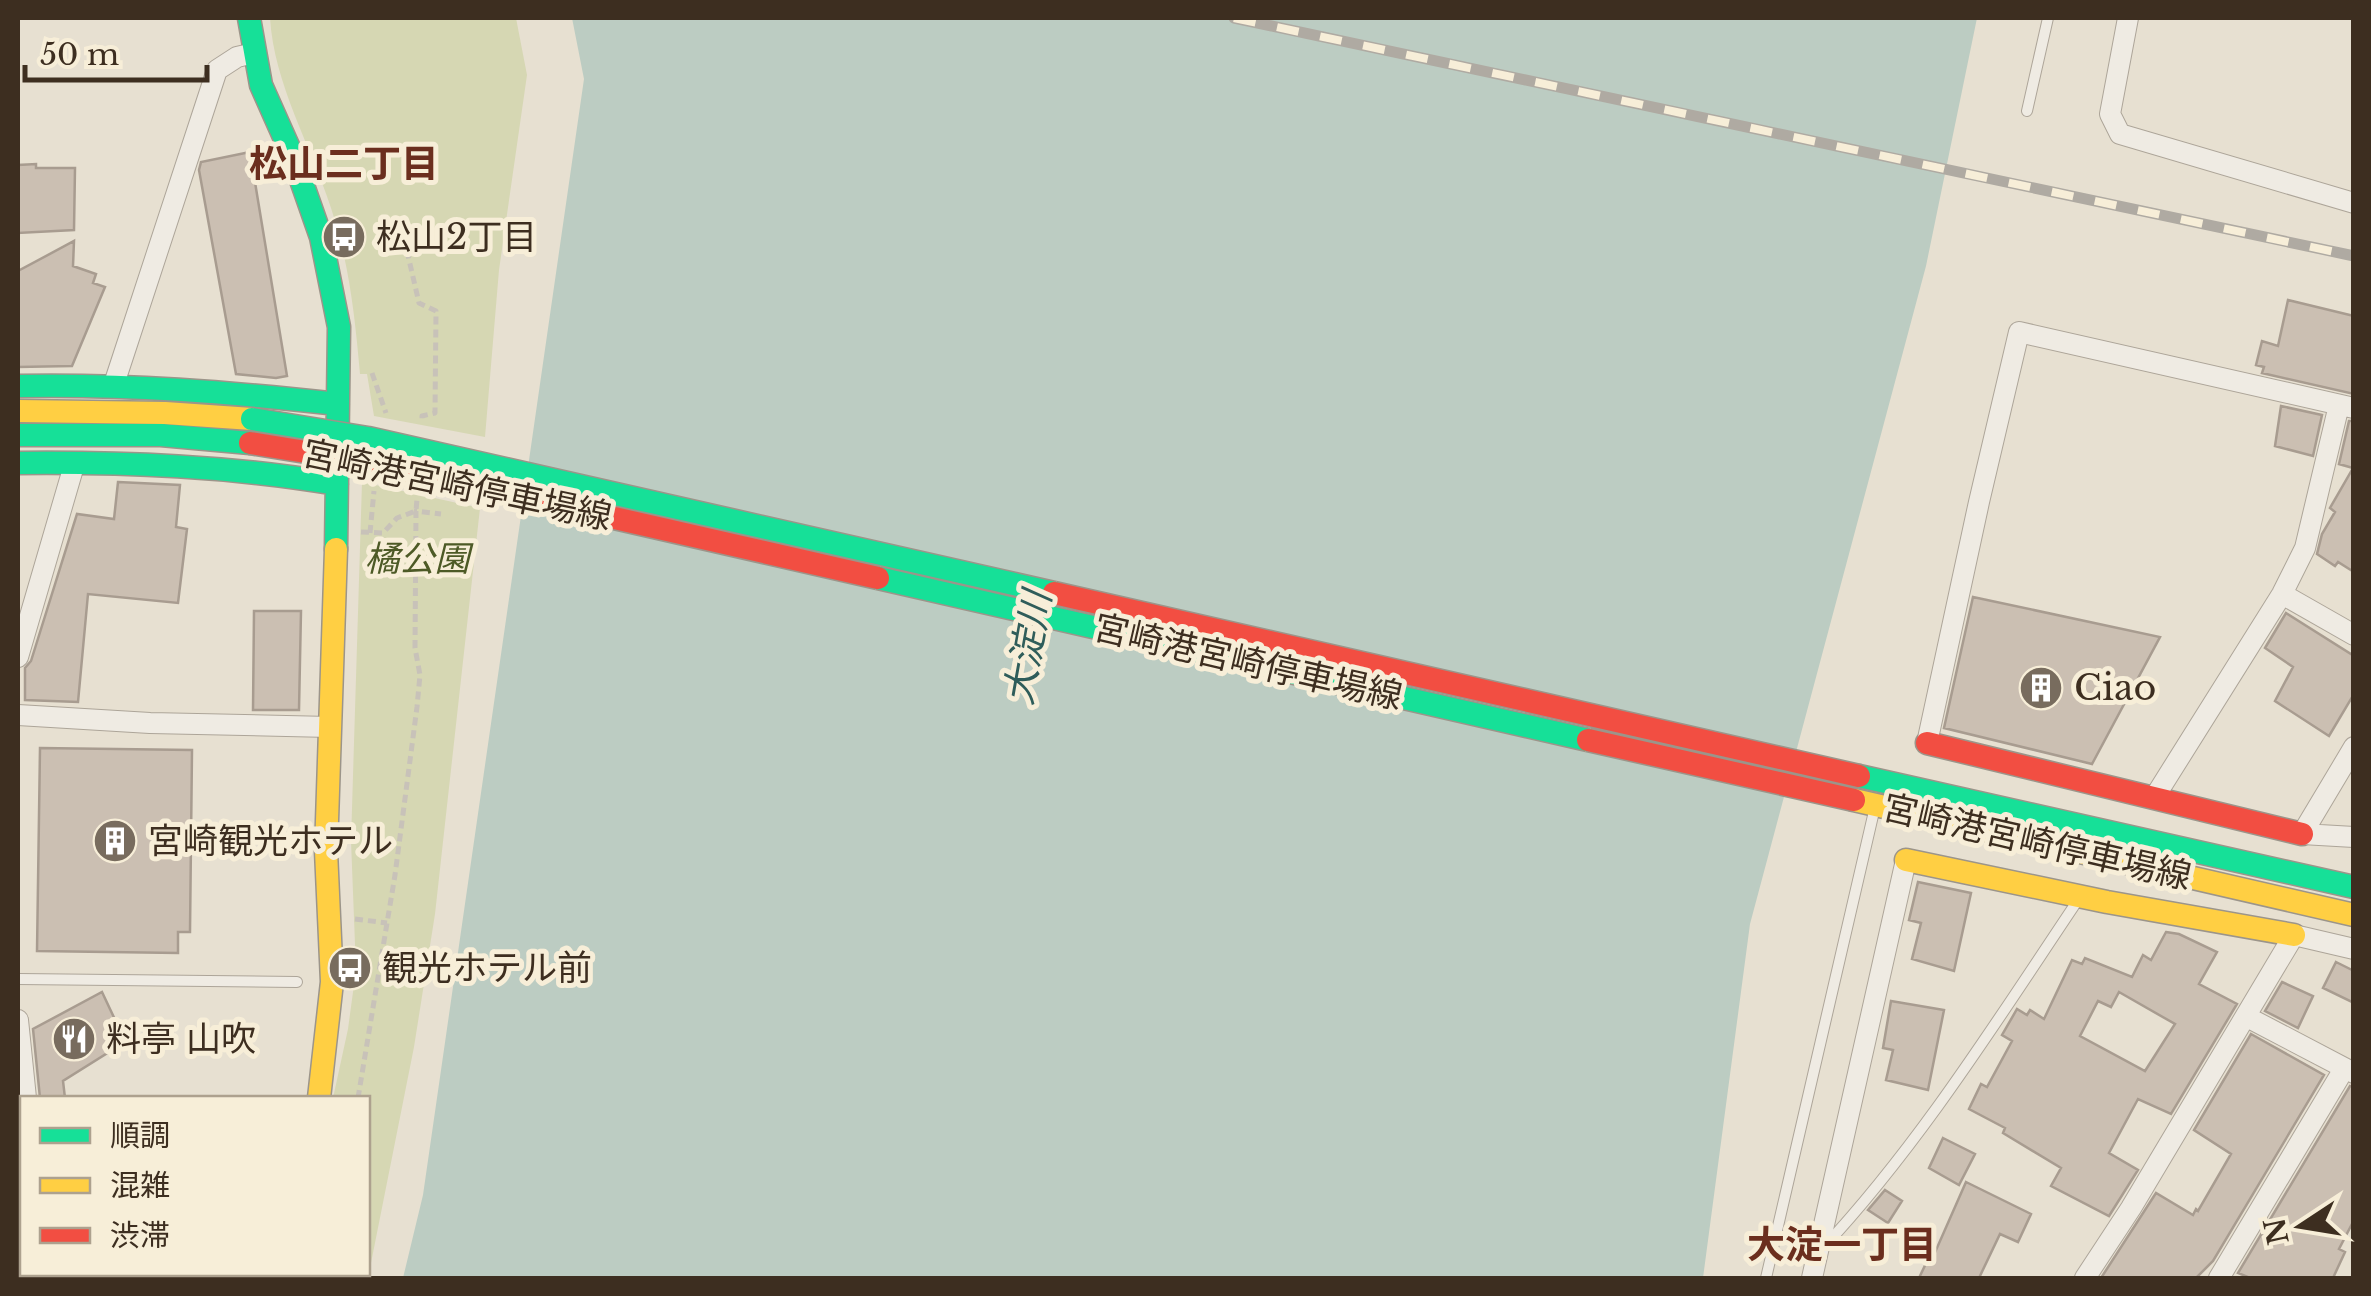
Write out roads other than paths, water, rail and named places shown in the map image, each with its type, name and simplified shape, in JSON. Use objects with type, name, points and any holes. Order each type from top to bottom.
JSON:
[{"type":"main road","points":[[246,19],[262,85],[293,157],[321,238],[339,328],[326,851],[332,982],[318,1096]]},
{"type":"main road","points":[[18,386],[114,384],[194,388],[338,404]]},
{"type":"main road","name":"宮崎港宮崎停車場線","points":[[18,411],[163,424],[368,462],[1863,794],[2354,914]]},
{"type":"main road","name":"宮崎港宮崎停車場線","points":[[18,434],[163,424]]},
{"type":"main road","points":[[18,463],[188,466],[337,484]]},
{"type":"main road","points":[[1927,743],[2302,834]]},
{"type":"main road","name":"宮崎港宮崎停車場線","points":[[1863,794],[2354,887]]},
{"type":"main road","points":[[1906,860],[2294,935]]},
{"type":"street","points":[[2128,18],[2110,114],[2120,134],[2354,203]]},
{"type":"street","points":[[114,384],[217,70],[236,57],[254,53]]},
{"type":"street","points":[[1927,743],[2020,332],[2346,406],[2305,548],[2282,594],[2154,798]]},
{"type":"street","points":[[18,657],[75,462]]},
{"type":"street","points":[[2282,594],[2354,635]]},
{"type":"street","points":[[18,715],[330,727]]},
{"type":"street","points":[[2354,747],[2302,834],[2354,837]]},
{"type":"street","points":[[1812,1278],[1906,860]]},
{"type":"street","points":[[2085,1278],[2294,935],[2354,949]]},
{"type":"street","points":[[2219,1278],[2349,1071],[2246,1017]]},
{"type":"street","points":[[18,1020],[26,1096]]},
{"type":"lane","points":[[2028,111],[2048,18]]},
{"type":"lane","points":[[1766,1278],[1863,794]]},
{"type":"lane","points":[[1818,1253],[1853,1215],[1978,1050],[2081,896]]},
{"type":"lane","points":[[18,979],[297,982]]},
{"type":"water","name":"大淀川","points":[[572,18],[1977,18],[1926,266],[1750,924],[1703,1278],[403,1278],[423,1195],[584,79]]},
{"type":"railway","points":[[1234,18],[2354,256]]},
{"type":"place","name":"松山2丁目","points":[[344,237]]},
{"type":"place","name":"Ciao","points":[[2041,688]]},
{"type":"place","name":"宮崎観光ホテル","points":[[115,841]]},
{"type":"place","name":"観光ホテル前","points":[[350,968]]},
{"type":"place","name":"料亭 山吹","points":[[74,1039]]},
{"type":"district","name":"松山二丁目","points":[[344,164]]},
{"type":"district","name":"大淀一丁目","points":[[1842,1245]]},
{"type":"park label","name":"橘公園","points":[[417,559]]}]
